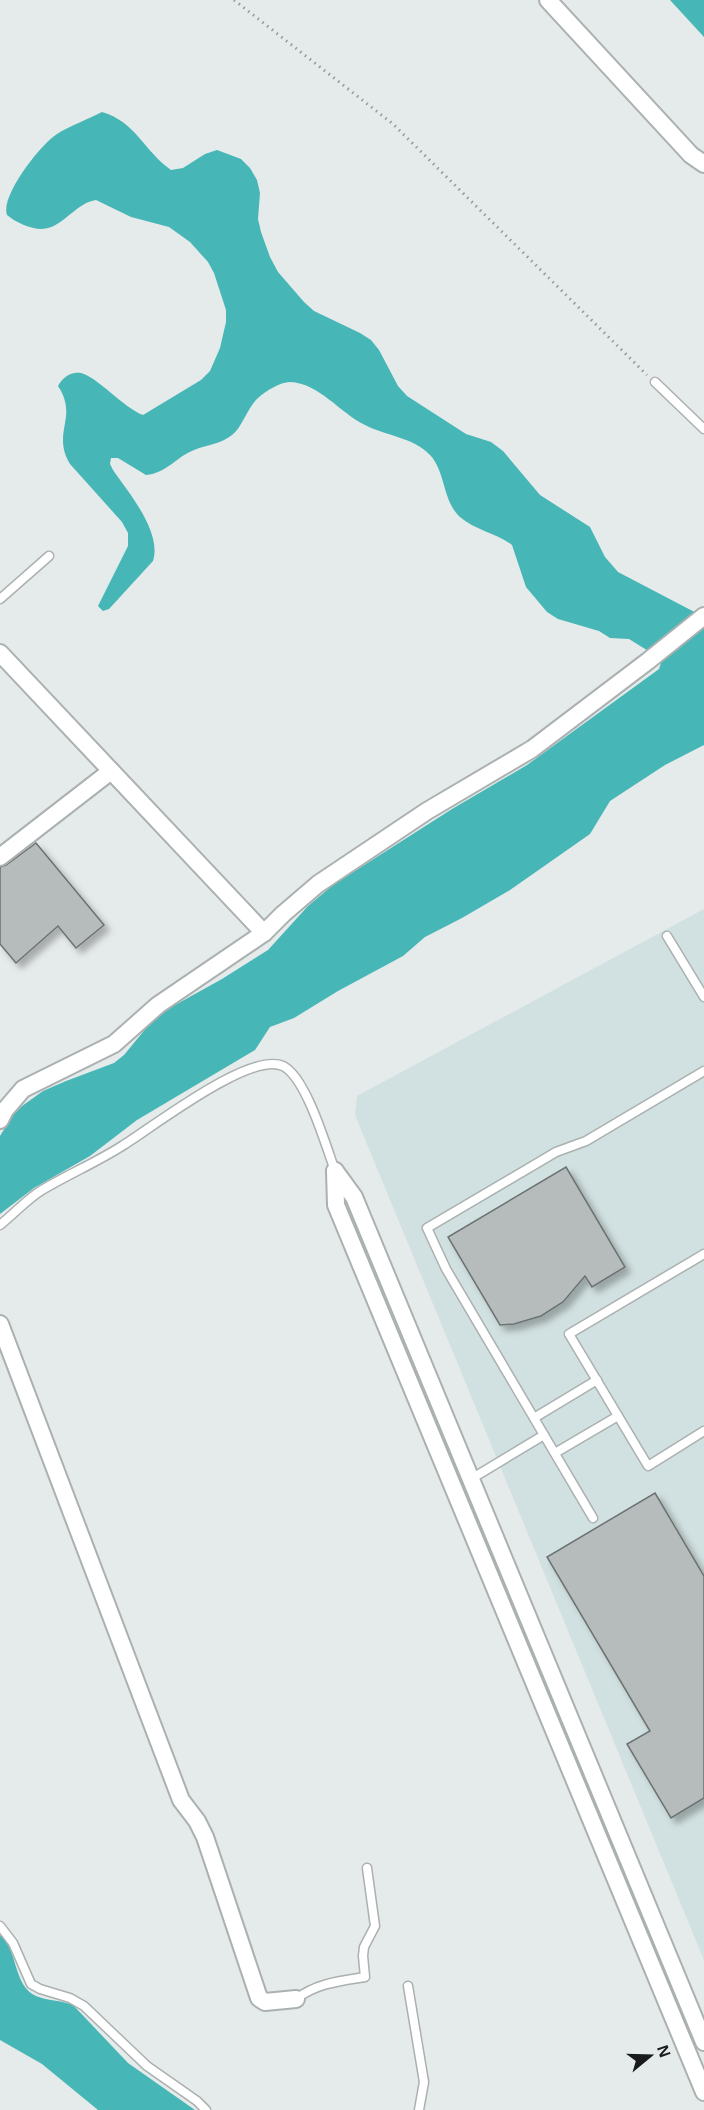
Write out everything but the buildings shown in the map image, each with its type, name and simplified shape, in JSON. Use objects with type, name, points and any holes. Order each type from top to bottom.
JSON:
[{"type":"street","points":[[548,0],[691,155],[704,164]]},
{"type":"street","points":[[0,1120],[5,1110],[24,1089],[114,1044],[158,1005],[264,933],[303,896],[326,879],[427,811],[532,749],[648,662],[704,616]]},
{"type":"street","points":[[0,653],[264,933]]},
{"type":"street","points":[[0,857],[111,771]]},
{"type":"street","points":[[335,1171],[354,1197],[704,2042]]},
{"type":"street","points":[[335,1171],[336,1205],[704,2092]]},
{"type":"street","points":[[0,1324],[181,1800],[197,1821],[205,1837],[259,1998],[265,2002],[296,1999]]},
{"type":"lane","points":[[655,382],[704,429]]},
{"type":"lane","points":[[0,599],[49,556]]},
{"type":"lane","points":[[667,936],[704,997]]},
{"type":"lane","points":[[0,1225],[40,1192],[122,1146],[214,1085],[265,1064],[283,1066],[294,1075],[308,1098],[335,1171]]},
{"type":"lane","points":[[593,1518],[446,1269],[426,1228],[556,1152],[586,1141],[704,1071]]},
{"type":"lane","points":[[704,1254],[569,1334],[648,1466],[704,1431]]},
{"type":"lane","points":[[534,1418],[597,1380]]},
{"type":"lane","points":[[555,1454],[618,1416]]},
{"type":"lane","points":[[471,1479],[544,1435]]},
{"type":"lane","points":[[296,1999],[309,1989],[320,1985],[365,1977],[364,1947],[375,1926],[367,1868]]},
{"type":"lane","points":[[0,1926],[13,1943],[31,1984],[70,1998],[84,2006],[147,2066],[197,2101],[206,2110]]},
{"type":"lane","points":[[408,1986],[424,2082],[419,2110]]},
{"type":"path","points":[[234,0],[393,124],[655,382]]},
{"type":"shaded area","points":[[704,909],[704,1960],[355,1115],[357,1096]]},
{"type":"water","points":[[670,0],[704,0],[704,37]]},
{"type":"water","points":[[102,112],[114,117],[132,130],[171,170],[183,168],[205,154],[217,150],[241,159],[257,180],[260,193],[258,219],[270,257],[278,272],[304,302],[314,311],[371,340],[379,350],[398,386],[407,396],[466,434],[491,442],[503,451],[540,495],[590,527],[605,557],[618,572],[704,617],[704,745],[665,765],[610,801],[590,834],[510,890],[425,937],[403,956],[294,1018],[270,1027],[255,1050],[137,1120],[90,1156],[34,1188],[0,1214],[0,1136],[13,1115],[22,1106],[43,1091],[114,1063],[124,1055],[157,1015],[268,950],[308,906],[333,885],[452,809],[527,765],[659,669],[661,663],[658,657],[629,639],[610,638],[599,631],[558,619],[547,612],[526,587],[512,545],[466,521],[454,510],[439,469],[430,455],[416,444],[373,429],[356,420],[310,387],[290,382],[273,387],[258,398],[236,432],[228,438],[188,453],[153,474],[146,475],[118,458],[111,458],[110,464],[113,470],[149,526],[155,550],[153,561],[109,609],[103,611],[98,606],[128,546],[128,533],[122,522],[70,464],[63,443],[66,407],[58,386],[62,380],[74,373],[87,375],[127,406],[143,415],[201,380],[210,371],[220,348],[226,322],[226,310],[208,262],[190,242],[169,227],[131,217],[96,200],[78,208],[58,224],[47,228],[37,229],[7,215],[6,206],[16,184],[41,148],[62,131]]},
{"type":"water","points":[[0,1935],[6,1941],[19,1976],[29,1991],[40,1998],[73,2005],[128,2063],[195,2110],[98,2110],[42,2064],[0,2040]]}]
